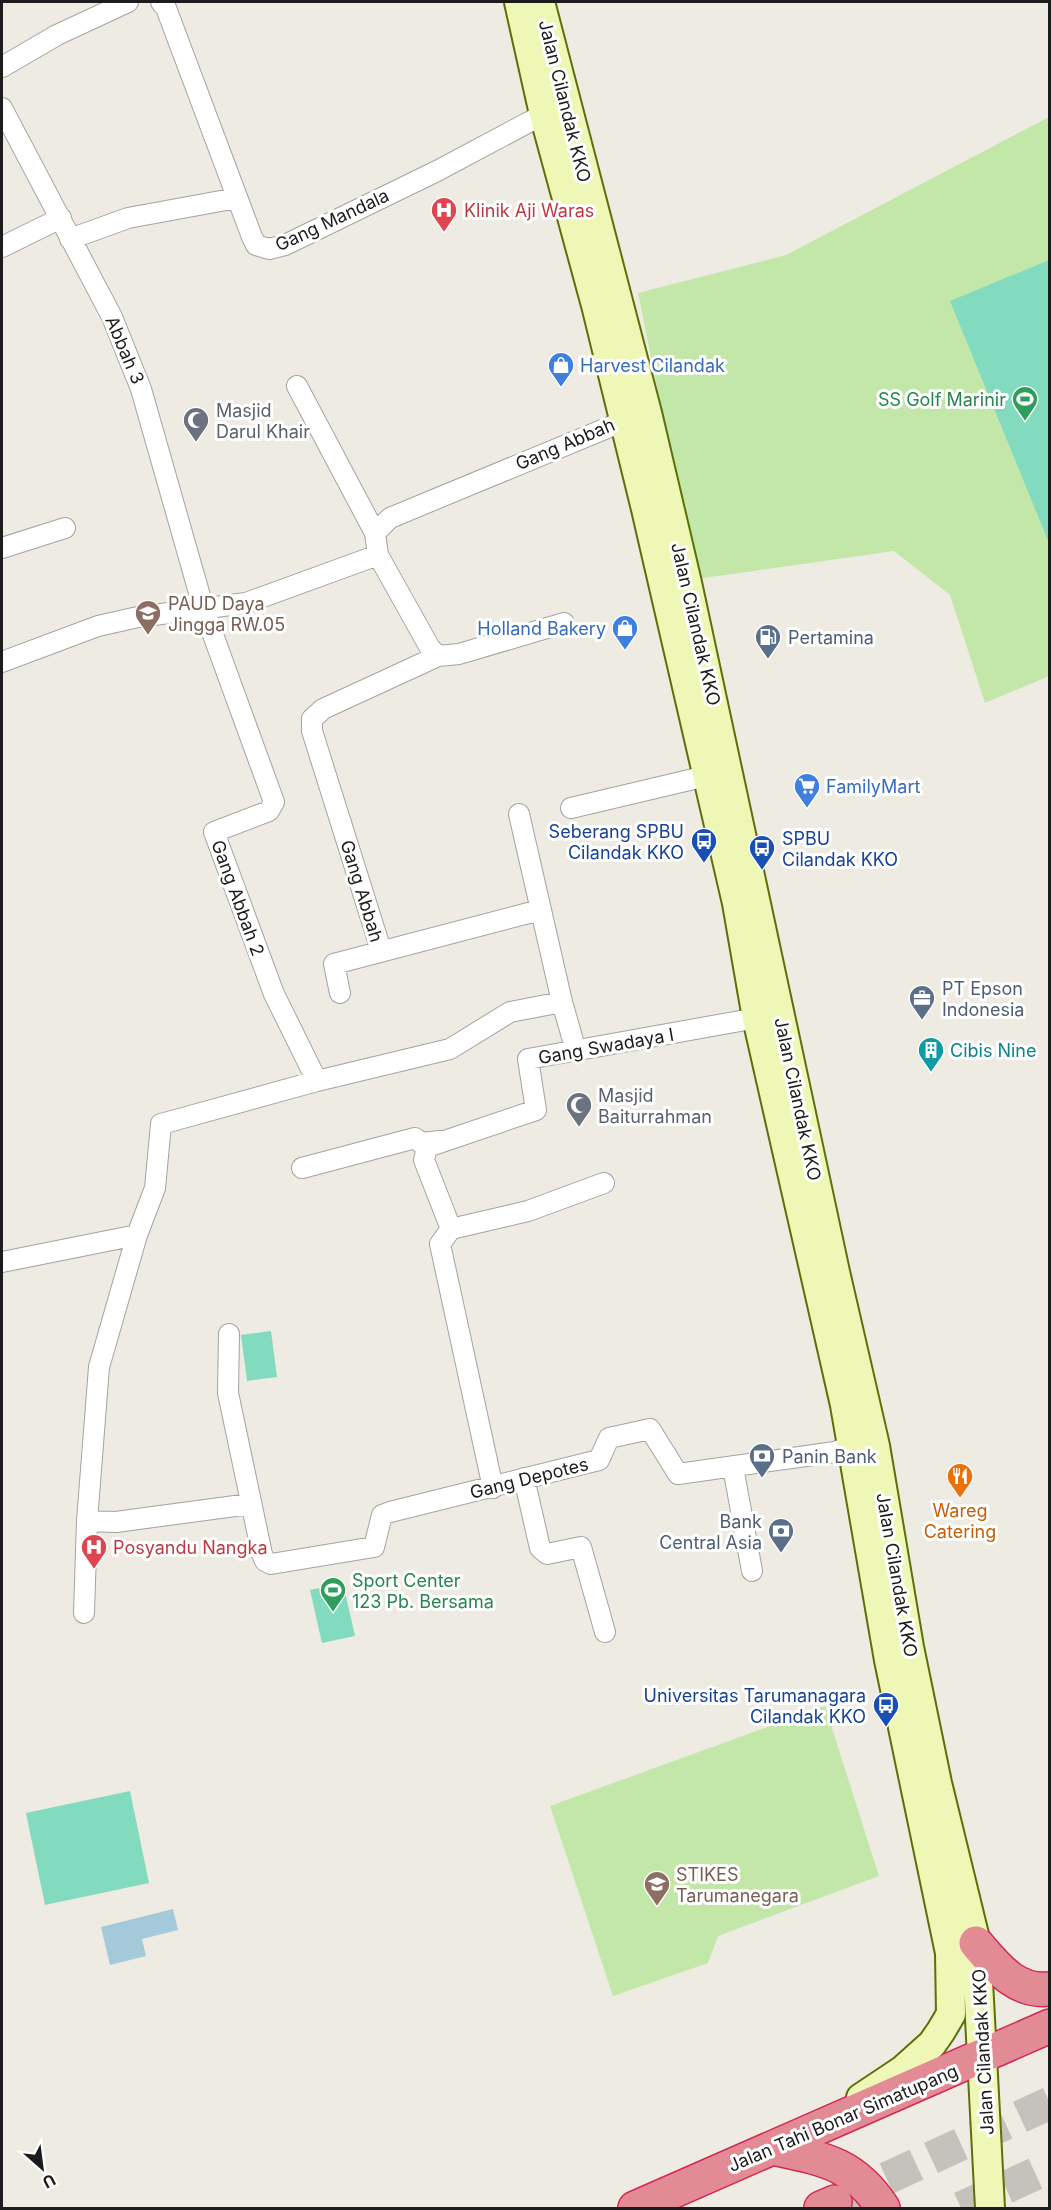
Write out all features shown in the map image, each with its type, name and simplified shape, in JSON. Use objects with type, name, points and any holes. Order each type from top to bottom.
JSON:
[{"type":"highway","points":[[976,1943],[1003,1975],[1020,1984],[1050,1989]]},
{"type":"highway","name":"Jalan Tahi Bonar Simatupang","points":[[635,2208],[983,2058],[1050,2026]]},
{"type":"highway","points":[[773,2148],[845,2168],[870,2187],[883,2208]]},
{"type":"street","points":[[2,67],[57,35],[128,2]]},
{"type":"street","name":"Gang Mandala","points":[[161,2],[166,8],[256,245],[269,249],[285,245],[438,171],[544,114]]},
{"type":"street","name":"Jalan Cilandak KKO","points":[[519,2],[544,114],[580,205]]},
{"type":"street","name":"Jalan Cilandak KKO","points":[[540,2],[580,205],[636,416],[717,773],[864,1446],[876,1519],[889,1660],[950,1953],[951,2014],[932,2044],[903,2070],[806,2133]]},
{"type":"street","name":"Abbah 3","points":[[2,108],[112,317],[141,389],[204,610]]},
{"type":"street","points":[[70,239],[128,218],[237,198]]},
{"type":"street","points":[[2,247],[61,218]]},
{"type":"street","points":[[297,386],[375,533],[378,555],[430,648],[438,656]]},
{"type":"street","name":"Gang Abbah","points":[[375,533],[390,518],[636,416]]},
{"type":"street","points":[[2,548],[64,528]]},
{"type":"street","points":[[2,662],[98,626],[138,617],[246,603],[378,555]]},
{"type":"street","name":"Gang Abbah 2","points":[[204,610],[274,802],[268,811],[214,832],[274,994],[317,1081]]},
{"type":"street","name":"Gang Abbah","points":[[540,910],[381,950],[312,731],[312,719],[323,709],[438,656],[459,654],[564,623]]},
{"type":"street","points":[[571,808],[717,773]]},
{"type":"street","name":"Jalan Cilandak KKO","points":[[717,773],[757,1018],[854,1403]]},
{"type":"street","points":[[519,814],[562,1002],[576,1051]]},
{"type":"street","points":[[340,993],[334,964],[381,950]]},
{"type":"street","points":[[84,1613],[87,1521],[99,1367],[137,1235],[155,1188],[161,1124],[317,1081],[450,1048],[510,1012],[562,1002]]},
{"type":"street","name":"Gang Swadaya I","points":[[440,1141],[536,1110],[528,1059],[757,1018]]},
{"type":"street","points":[[302,1168],[415,1138],[421,1143],[440,1141]]},
{"type":"street","points":[[440,1141],[428,1147],[424,1160],[451,1229]]},
{"type":"street","points":[[493,1488],[440,1244],[451,1229],[528,1211],[604,1183]]},
{"type":"street","points":[[2,1262],[137,1235]]},
{"type":"street","points":[[87,1521],[116,1522],[250,1504],[228,1393],[229,1334]]},
{"type":"street","name":"Gang Depotes","points":[[250,1504],[265,1561],[271,1564],[374,1548],[382,1515],[599,1460],[609,1438],[650,1429],[678,1474],[864,1446]]},
{"type":"street","points":[[733,1467],[752,1571]]},
{"type":"street","points":[[524,1478],[540,1548],[547,1554],[581,1547],[605,1632]]},
{"type":"street","name":"Jalan Cilandak KKO","points":[[876,1519],[909,1647],[932,1761],[976,1943],[990,2208]]},
{"type":"green space","points":[[1049,117],[1049,676],[985,703],[950,595],[894,551],[696,579],[638,293],[786,255]]},
{"type":"green space","name":"SS Golf Marinir","points":[[1049,260],[1049,543],[950,301]]},
{"type":"green space","points":[[271,1331],[277,1377],[247,1381],[241,1335]]},
{"type":"green space","name":"Sport Center 123 Pb. Bersama","points":[[343,1583],[355,1636],[322,1643],[310,1590]]},
{"type":"green space","points":[[825,1706],[879,1876],[718,1936],[708,1963],[613,1996],[550,1806]]},
{"type":"green space","points":[[130,1791],[149,1883],[45,1905],[26,1813]]},
{"type":"water","points":[[173,1909],[178,1930],[142,1939],[146,1956],[110,1965],[101,1927]]},
{"type":"tunnel","points":[[842,2199],[1050,2103]]},
{"type":"tunnel","points":[[961,2208],[1050,2167]]},
{"type":"place","name":"Klinik Aji Waras","points":[[444,233]]},
{"type":"place","name":"Harvest Cilandak","points":[[561,388]]},
{"type":"place","name":"SS Golf Marinir","points":[[1025,422]]},
{"type":"place","name":"Masjid Darul Khair","points":[[196,443]]},
{"type":"place","name":"PAUD Daya Jingga RW.05","points":[[148,636]]},
{"type":"place","name":"Holland Bakery","points":[[625,651]]},
{"type":"place","name":"Pertamina","points":[[768,660]]},
{"type":"place","name":"FamilyMart","points":[[807,809]]},
{"type":"place","name":"Seberang SPBU Cilandak KKO","points":[[704,864]]},
{"type":"place","name":"SPBU Cilandak KKO","points":[[762,871]]},
{"type":"place","name":"PT Epson Indonesia","points":[[922,1021]]},
{"type":"place","name":"Cibis Nine","points":[[931,1073]]},
{"type":"place","name":"Masjid Baiturrahman","points":[[579,1128]]},
{"type":"place","name":"Panin Bank","points":[[762,1479]]},
{"type":"place","name":"Wareg Catering","points":[[960,1499]]},
{"type":"place","name":"Bank Central Asia","points":[[781,1554]]},
{"type":"place","name":"Posyandu Nangka","points":[[94,1570]]},
{"type":"place","name":"Sport Center 123 Pb. Bersama","points":[[333,1613]]},
{"type":"place","name":"Universitas Tarumanagara Cilandak KKO","points":[[886,1728]]},
{"type":"place","name":"STIKES Tarumanegara","points":[[657,1907]]}]
